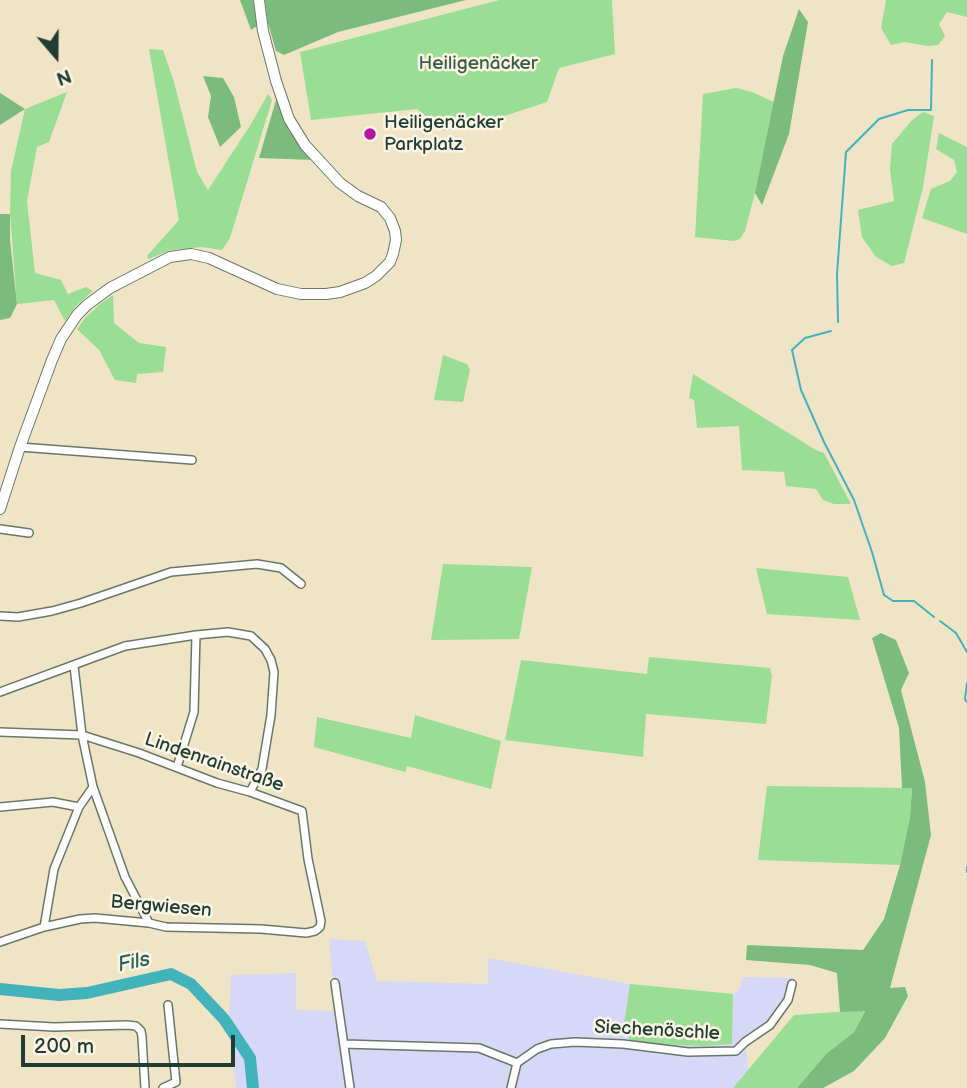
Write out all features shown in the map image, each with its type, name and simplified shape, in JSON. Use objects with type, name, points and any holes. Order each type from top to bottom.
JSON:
[{"type":"street","points":[[0,509],[52,360],[68,327],[99,295],[143,269],[180,255],[200,256],[217,261],[277,289],[301,294],[326,294],[365,283],[384,269],[393,254],[395,231],[386,212],[340,183],[295,129],[272,67],[263,32],[259,0]]},
{"type":"street","points":[[20,447],[192,460]]},
{"type":"street","points":[[0,529],[29,533]]},
{"type":"street","points":[[0,616],[18,617],[52,611],[171,572],[257,564],[281,568],[301,584]]},
{"type":"street","points":[[0,692],[125,646],[228,632],[251,636],[265,649],[274,672],[262,769],[250,792]]},
{"type":"street","points":[[177,767],[194,712],[196,635]]},
{"type":"street","points":[[74,666],[82,735],[93,787],[125,877],[149,923]]},
{"type":"street","name":"Lindenrainstraße","points":[[0,732],[82,735],[302,811],[320,927]]},
{"type":"street","points":[[44,927],[54,869],[79,807],[93,787]]},
{"type":"street","points":[[0,807],[53,802],[79,807]]},
{"type":"street","name":"Bergwiesen","points":[[0,942],[44,927],[95,918],[166,927],[306,933],[320,927]]},
{"type":"street","points":[[335,983],[350,1088]]},
{"type":"street","name":"Siechenöschle","points":[[517,1063],[537,1049],[551,1044],[575,1042],[623,1044],[688,1052],[736,1051],[770,1025],[788,1000],[792,984]]},
{"type":"street","points":[[163,1088],[176,1082],[168,1005]]},
{"type":"street","points":[[0,1024],[54,1027],[127,1024],[136,1026],[142,1037],[145,1088]]},
{"type":"street","points":[[344,1044],[479,1048],[517,1063],[512,1088]]},
{"type":"shaded area","points":[[329,939],[365,941],[377,981],[488,984],[488,958],[630,984],[623,1030],[732,1043],[733,994],[739,990],[743,977],[795,978],[790,1002],[746,1044],[748,1070],[733,1088],[236,1088],[229,1015],[231,975],[296,973],[296,1010],[335,1011]]},
{"type":"green space","points":[[240,0],[253,0],[257,26],[251,30]]},
{"type":"green space","points":[[265,0],[466,0],[338,32],[284,55],[276,51]]},
{"type":"green space","name":"Heiligenäcker","points":[[499,0],[612,0],[615,54],[559,68],[547,102],[492,120],[444,131],[417,109],[311,120],[300,52]]},
{"type":"green space","points":[[886,0],[967,0],[967,17],[947,12],[939,24],[945,36],[938,45],[905,42],[891,45],[881,28]]},
{"type":"green space","points":[[799,9],[808,22],[789,134],[762,205],[755,193],[783,56]]},
{"type":"green space","points":[[149,49],[163,50],[197,172],[208,190],[268,94],[272,100],[230,238],[222,250],[202,247],[170,250],[149,259],[147,256],[179,220]]},
{"type":"green space","points":[[203,76],[223,78],[234,97],[241,127],[220,147],[208,117],[211,96]]},
{"type":"green space","points":[[736,88],[774,102],[745,231],[740,239],[734,241],[695,237],[703,94]]},
{"type":"green space","points":[[67,92],[49,142],[37,147],[27,201],[35,273],[61,280],[68,294],[86,287],[93,291],[76,306],[65,321],[54,300],[17,304],[10,214],[11,171],[25,109]]},
{"type":"green space","points":[[0,93],[25,109],[0,125]]},
{"type":"green space","points":[[276,100],[289,131],[314,160],[259,158]]},
{"type":"green space","points":[[923,112],[934,116],[923,188],[904,263],[892,266],[876,257],[862,237],[858,210],[894,201],[890,170],[892,144],[912,120]]},
{"type":"green space","points":[[939,133],[967,147],[967,234],[922,218],[931,189],[950,181],[957,172],[954,160],[936,149]]},
{"type":"green space","points":[[0,214],[10,214],[17,304],[10,318],[0,320]]},
{"type":"green space","points":[[113,295],[114,323],[139,343],[166,347],[163,372],[137,374],[136,383],[115,380],[99,350],[77,329],[85,318]]},
{"type":"green space","points":[[443,355],[467,364],[470,370],[463,402],[434,400]]},
{"type":"green space","points":[[693,374],[824,453],[851,504],[834,504],[823,500],[816,489],[786,486],[784,472],[742,470],[739,426],[697,428],[694,400],[689,398]]},
{"type":"green space","points":[[443,564],[532,567],[519,639],[431,640]]},
{"type":"green space","points":[[756,568],[848,577],[860,620],[767,614]]},
{"type":"green space","points":[[881,633],[896,640],[909,673],[901,690],[925,782],[931,835],[890,988],[905,987],[908,996],[885,1038],[854,1071],[823,1088],[797,1088],[826,1054],[854,1032],[865,1011],[840,1012],[837,973],[810,965],[746,960],[747,945],[863,950],[884,919],[900,865],[910,817],[912,788],[902,788],[899,728],[872,638]]},
{"type":"green space","points":[[649,657],[770,668],[772,676],[766,724],[646,714],[643,757],[505,740],[521,660],[647,674]]},
{"type":"green space","points":[[415,715],[501,741],[491,789],[407,766],[405,772],[314,747],[317,717],[411,738]]},
{"type":"green space","points":[[767,786],[912,788],[910,817],[900,865],[758,860]]},
{"type":"green space","points":[[630,984],[733,994],[732,1044],[702,1046],[630,1043],[628,1030],[623,1030]]},
{"type":"green space","points":[[865,1010],[854,1032],[826,1054],[797,1088],[733,1088],[794,1015]]},
{"type":"waterway","points":[[838,322],[837,274],[846,152],[879,119],[908,110],[931,110],[932,60]]},
{"type":"waterway","points":[[831,331],[805,338],[792,350],[801,390],[854,500],[884,595],[893,601],[914,601],[934,617]]},
{"type":"waterway","points":[[940,621],[956,633],[967,652]]},
{"type":"waterway","points":[[967,683],[967,702]]},
{"type":"waterway","points":[[967,867],[967,872]]},
{"type":"waterway","name":"Fils","points":[[0,989],[59,995],[87,993],[171,974],[191,984],[224,1019],[250,1058],[253,1088]]},
{"type":"place","name":"Heiligenäcker Parkplatz","points":[[370,134]]}]
